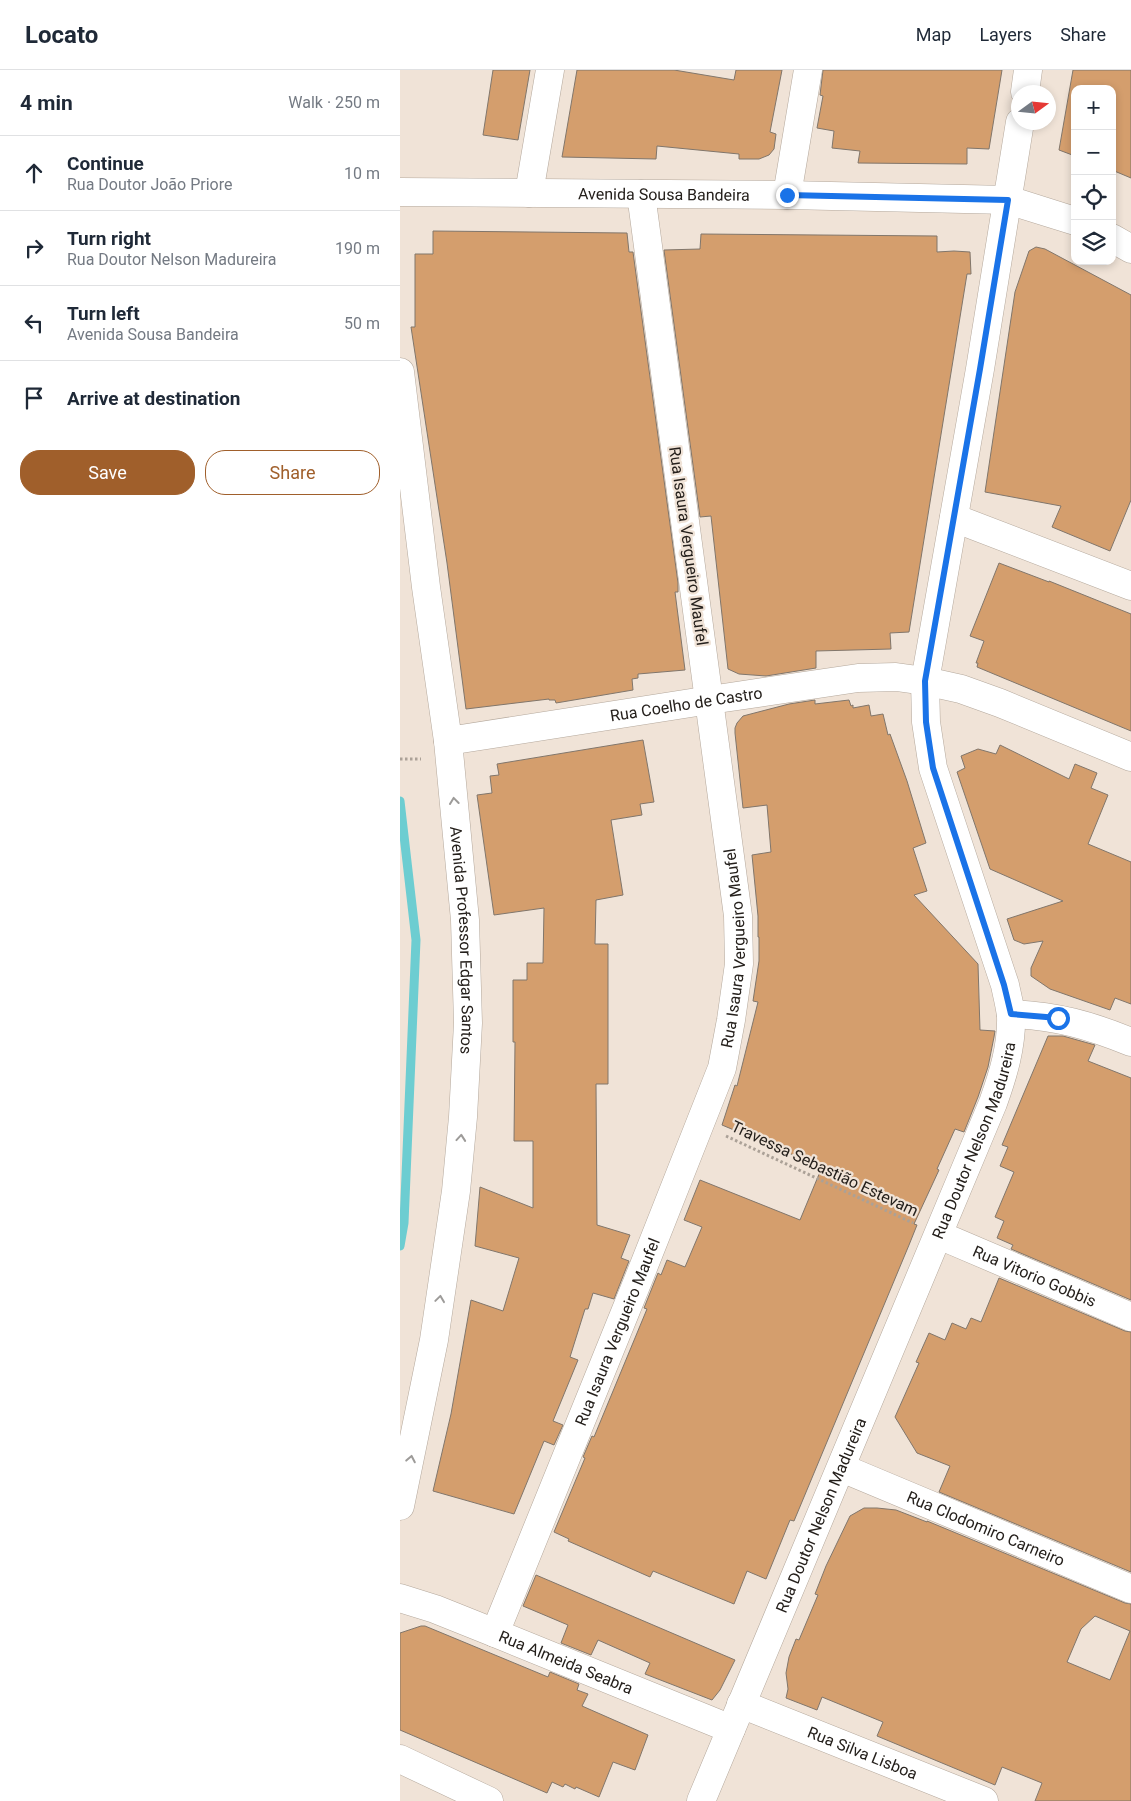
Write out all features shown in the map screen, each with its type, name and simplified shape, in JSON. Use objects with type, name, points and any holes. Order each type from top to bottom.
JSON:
[{"type":"street","points":[[529,193],[550,70]]},
{"type":"street","points":[[787,195],[808,70]]},
{"type":"street","points":[[1026,85],[1028,70]]},
{"type":"street","name":"Rua Doutor Nelson Madureira","points":[[701,1801],[939,1235],[993,1103],[1005,1067],[1010,1037],[1011,1014],[1004,985],[933,768],[926,722],[925,681],[980,369],[1019,130]]},
{"type":"street","name":"Avenida Sousa Bandeira","points":[[400,192],[787,195],[1008,200],[1072,220]]},
{"type":"street","name":"Rua Isaura Vergueiro Maufel","points":[[494,1633],[722,1068],[739,964],[738,916],[641,194]]},
{"type":"street","points":[[1116,240],[1131,249]]},
{"type":"street","name":"Avenida Professor Edgar Santos","points":[[400,372],[426,587],[448,741],[465,920],[468,1023],[463,1117],[456,1191],[434,1340],[400,1506]]},
{"type":"street","points":[[954,518],[1131,586]]},
{"type":"street","name":"Rua Coelho de Castro","points":[[448,741],[858,678],[896,677],[961,689],[1131,757]]},
{"type":"street","points":[[1011,1014],[1058,1018],[1096,1028],[1131,1042]]},
{"type":"street","name":"Rua Vitorio Gobbis","points":[[939,1235],[1131,1317]]},
{"type":"street","name":"Rua Clodomiro Carneiro","points":[[842,1468],[1131,1589]]},
{"type":"street","name":"Rua Almeida Seabra","points":[[400,1598],[435,1609],[731,1729]]},
{"type":"street","name":"Rua Silva Lisboa","points":[[741,1704],[984,1801]]},
{"type":"street","points":[[400,1759],[489,1801]]},
{"type":"path","points":[[400,759],[422,759]]},
{"type":"path","name":"Travessa Sebastião Estevam","points":[[701,1124],[939,1235]]},
{"type":"building","points":[[493,70],[530,70],[518,140],[483,135]]},
{"type":"building","points":[[577,70],[674,70],[734,80],[736,70],[782,70],[770,132],[776,134],[774,149],[769,155],[759,159],[739,159],[739,154],[657,146],[656,159],[562,157]]},
{"type":"building","points":[[823,70],[1002,70],[989,149],[967,148],[967,164],[858,163],[860,151],[832,148],[834,131],[817,128],[823,96],[820,95]]},
{"type":"building","points":[[1073,70],[1131,70],[1131,178],[1116,172],[1116,85],[1071,85],[1071,154],[1059,150]]},
{"type":"building","points":[[433,231],[627,233],[629,252],[633,252],[678,583],[678,592],[675,592],[685,670],[638,674],[638,678],[632,679],[633,690],[556,703],[555,700],[549,699],[466,709],[447,563],[411,327],[415,327],[415,254],[433,254]]},
{"type":"building","points":[[701,234],[937,236],[937,252],[970,252],[971,274],[967,274],[909,632],[890,633],[891,649],[816,651],[816,668],[766,676],[739,674],[728,669],[711,516],[700,517],[664,250],[700,249]]},
{"type":"building","points":[[1036,247],[1045,249],[1071,263],[1071,265],[1075,265],[1131,295],[1131,500],[1110,551],[1052,527],[1061,506],[985,492],[1015,292],[1029,251]]},
{"type":"building","points":[[999,563],[1131,614],[1131,731],[977,667],[978,663],[976,663],[984,641],[970,636]]},
{"type":"building","points":[[815,700],[815,704],[849,700],[853,708],[869,705],[871,716],[883,714],[888,735],[890,734],[907,781],[926,843],[913,848],[927,891],[914,895],[978,964],[980,1030],[995,1031],[988,1067],[964,1132],[955,1129],[937,1169],[939,1170],[914,1224],[917,1225],[909,1245],[794,1521],[790,1520],[766,1579],[747,1571],[734,1604],[653,1571],[650,1577],[568,1541],[569,1539],[554,1532],[585,1458],[583,1457],[592,1436],[594,1437],[647,1309],[644,1308],[658,1273],[661,1275],[667,1260],[685,1267],[702,1227],[684,1220],[700,1180],[800,1220],[822,1167],[722,1125],[735,1085],[737,1086],[758,1002],[753,1001],[759,961],[759,937],[752,855],[771,852],[767,805],[743,808],[735,728],[743,716],[789,704]]},
{"type":"building","points":[[643,740],[654,802],[640,804],[642,815],[611,820],[623,895],[596,900],[595,944],[608,944],[608,1084],[596,1084],[597,1225],[630,1235],[621,1258],[629,1261],[614,1299],[593,1293],[588,1309],[585,1309],[570,1357],[578,1360],[553,1421],[563,1425],[554,1445],[544,1441],[514,1514],[433,1491],[451,1414],[471,1300],[503,1311],[519,1258],[475,1246],[480,1187],[533,1208],[533,1141],[514,1141],[515,1042],[513,1042],[513,980],[527,980],[527,963],[543,963],[544,908],[494,915],[477,795],[492,793],[490,776],[499,775],[497,764]]},
{"type":"building","points":[[1000,745],[1069,779],[1075,764],[1097,773],[1091,788],[1108,795],[1088,844],[1131,862],[1131,1004],[1115,998],[1110,1010],[1050,989],[1031,976],[1031,968],[1043,941],[1024,944],[1014,940],[1007,919],[1063,901],[990,869],[957,772],[965,768],[961,756],[978,749],[996,754]]},
{"type":"building","points":[[1048,1036],[1063,1036],[1095,1045],[1088,1061],[1131,1078],[1131,1300],[1011,1249],[1013,1245],[997,1238],[1004,1221],[995,1217],[1014,1172],[1000,1166],[1008,1147],[1002,1145]]},
{"type":"building","points":[[999,1278],[1131,1332],[1131,1572],[939,1492],[950,1466],[917,1453],[895,1417],[919,1363],[916,1362],[929,1333],[945,1340],[952,1323],[966,1329],[971,1318],[981,1322]]},
{"type":"building","points":[[864,1508],[896,1510],[1131,1604],[1131,1801],[1035,1801],[1042,1783],[1002,1767],[995,1785],[877,1736],[883,1722],[822,1697],[817,1710],[786,1698],[788,1689],[786,1673],[789,1657],[796,1639],[799,1640],[818,1595],[815,1594],[826,1566],[850,1516]],"holes":[[[1095,1616],[1130,1631],[1110,1680],[1067,1662],[1081,1629]]]},
{"type":"building","points":[[536,1575],[735,1660],[720,1690],[712,1700],[645,1674],[650,1663],[598,1640],[591,1655],[561,1643],[568,1625],[523,1606]]},
{"type":"building","points":[[421,1626],[548,1677],[550,1672],[579,1684],[577,1690],[588,1694],[582,1706],[648,1735],[635,1770],[613,1762],[599,1797],[576,1787],[575,1789],[565,1784],[563,1787],[552,1782],[547,1793],[400,1730],[400,1633]]},
{"type":"waterway","points":[[400,801],[416,940],[404,1223],[400,1246]]},
{"type":"route","points":[[787,195],[1008,200],[925,681],[926,722],[933,768],[1004,985],[1011,1014],[1058,1018]]}]
